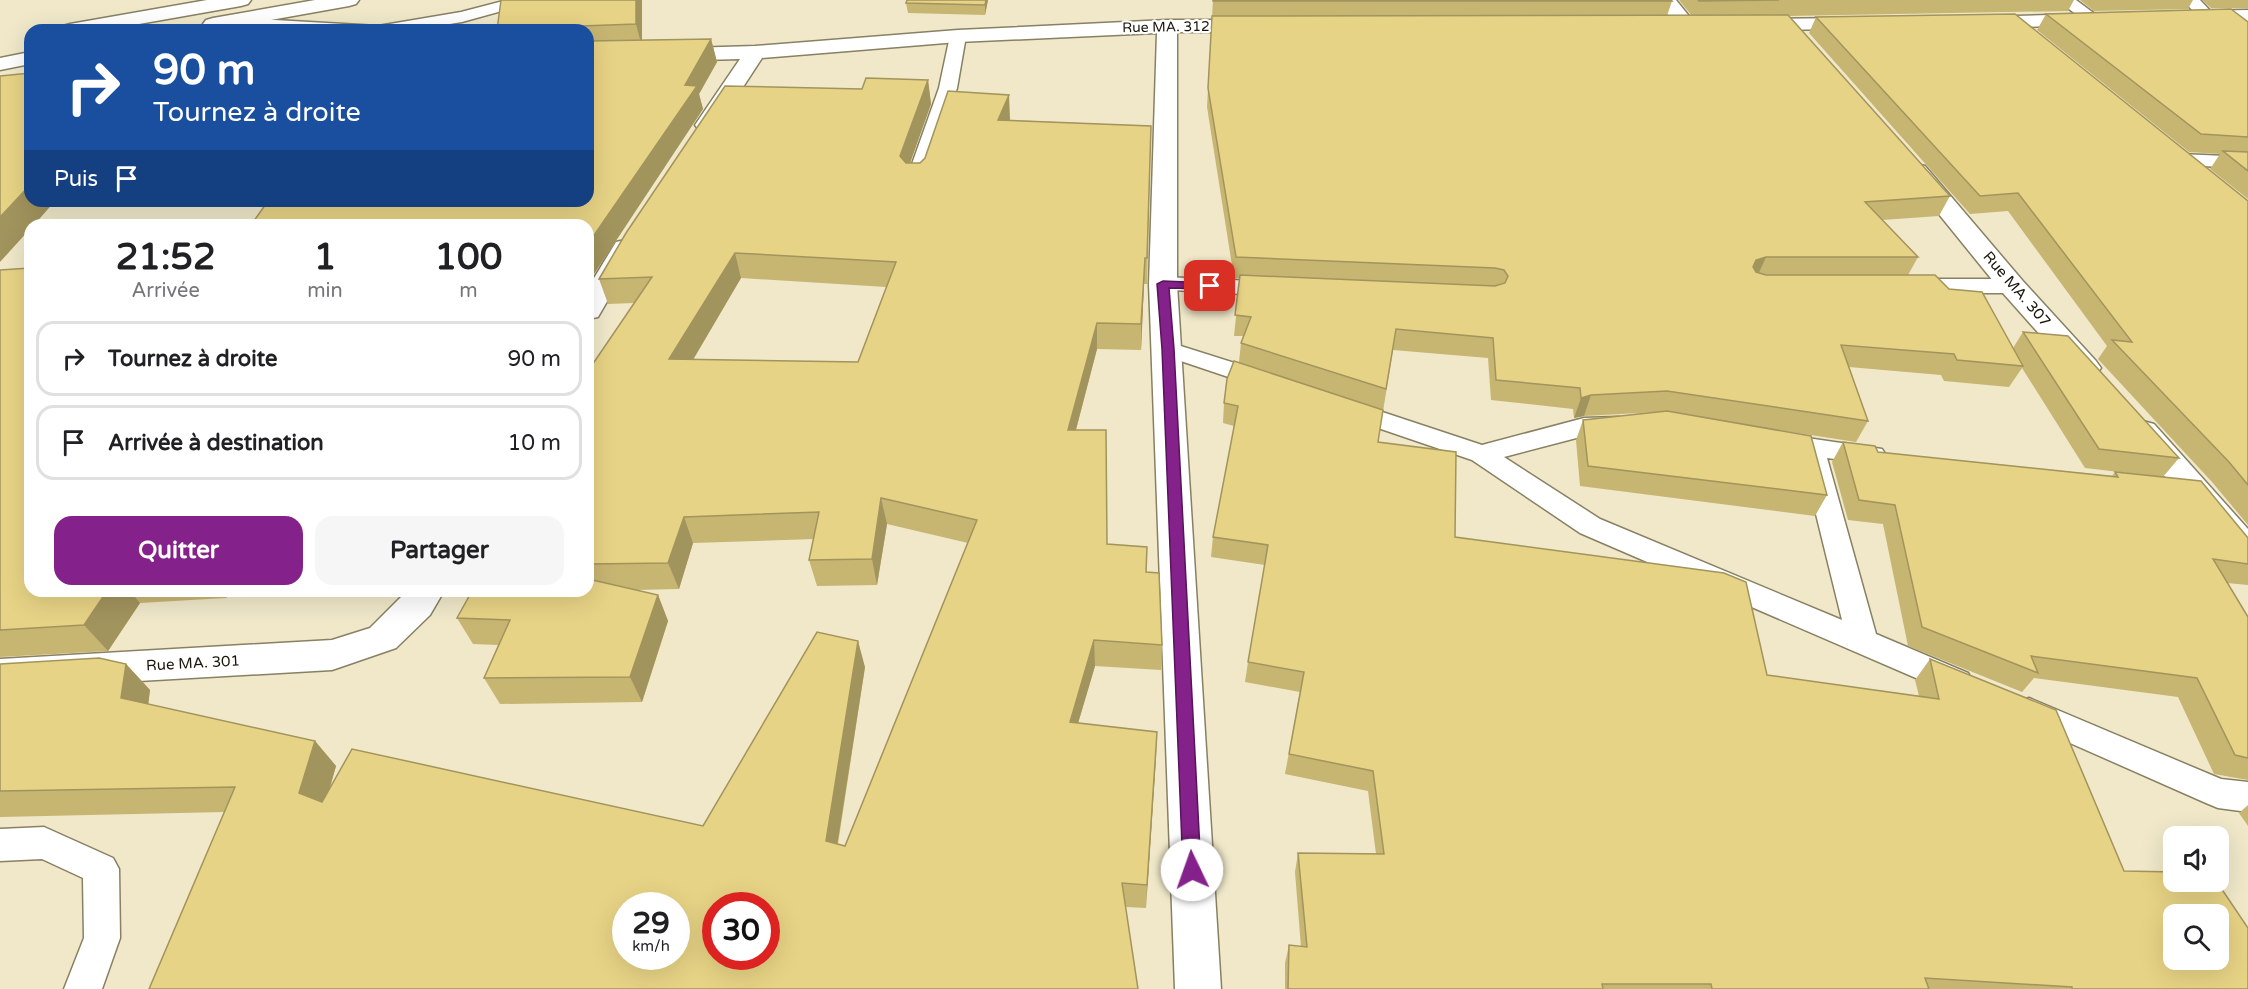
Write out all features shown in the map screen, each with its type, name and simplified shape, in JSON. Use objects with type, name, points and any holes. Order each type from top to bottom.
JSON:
[{"type":"main road","points":[[104,24],[241,0]]},
{"type":"main road","points":[[214,24],[349,0]]},
{"type":"main road","points":[[1666,0],[1687,26]]},
{"type":"main road","points":[[2174,18],[2248,16]]},
{"type":"main road","points":[[1965,23],[2118,19]]},
{"type":"main road","points":[[2012,22],[2038,44]]},
{"type":"main road","points":[[1732,26],[1882,24]]},
{"type":"main road","points":[[1788,25],[1811,51]]},
{"type":"main road","points":[[1167,26],[1163,284],[1198,989]]},
{"type":"main road","name":"Rue MA. 312","points":[[594,57],[755,52],[958,36],[1167,26],[1273,26]]},
{"type":"main road","points":[[1663,26],[1709,26]]},
{"type":"main road","points":[[697,140],[755,52]]},
{"type":"main road","points":[[0,64],[24,59]]},
{"type":"main road","points":[[2163,146],[2206,181]]},
{"type":"main road","name":"Rue MA. 307","points":[[1896,148],[1965,227],[2012,286],[2105,388]]},
{"type":"main road","points":[[594,301],[639,228]]},
{"type":"main road","points":[[594,258],[620,257]]},
{"type":"main road","points":[[2128,414],[2198,491],[2248,552]]},
{"type":"main road","name":"Rue MA. 301","points":[[0,674],[332,655],[383,638],[417,605],[422,597]]},
{"type":"lane","points":[[419,24],[462,17],[525,0]]},
{"type":"lane","points":[[2065,0],[2095,20]]},
{"type":"lane","points":[[2191,0],[2248,36]]},
{"type":"lane","points":[[225,22],[262,24]]},
{"type":"lane","points":[[916,181],[948,87],[958,36]]},
{"type":"lane","points":[[2181,160],[2248,163]]},
{"type":"lane","points":[[1163,284],[1292,289]]},
{"type":"lane","points":[[1884,286],[2012,286]]},
{"type":"lane","points":[[1168,349],[1291,390]]},
{"type":"lane","points":[[1325,401],[1481,454],[1590,526],[2218,793],[2248,797]]},
{"type":"lane","points":[[1481,454],[1584,427],[1637,423]]},
{"type":"lane","points":[[1758,439],[1895,457]]},
{"type":"lane","points":[[1813,448],[1863,643]]},
{"type":"lane","points":[[2163,487],[2198,491]]},
{"type":"lane","points":[[0,845],[44,843],[101,869],[102,938],[83,989]]},
{"type":"building","points":[[501,0],[636,0],[636,24],[498,24]]},
{"type":"building","points":[[907,0],[986,0],[985,5],[906,3]]},
{"type":"building","points":[[1671,0],[1672,1],[1213,1]]},
{"type":"building","points":[[1698,0],[1779,0],[1699,1]]},
{"type":"building","points":[[2231,9],[2248,22],[2248,137],[2201,134],[2046,14]]},
{"type":"building","points":[[2015,14],[2248,201],[2248,485],[2229,462],[2112,340],[2132,342],[2018,193],[1980,196],[1816,17]]},
{"type":"building","points":[[1788,15],[1950,196],[1865,202],[1918,257],[1766,257],[1756,260],[1753,267],[1756,272],[1766,275],[1935,275],[1949,289],[1982,292],[2023,366],[1957,360],[1954,354],[1841,345],[1868,421],[1667,391],[1591,395],[1581,398],[1580,388],[1496,380],[1493,338],[1396,329],[1386,389],[1241,343],[1251,317],[1235,315],[1240,275],[1495,286],[1505,283],[1508,276],[1504,270],[1495,268],[1236,257],[1208,88],[1212,16]]},
{"type":"building","points":[[711,39],[685,85],[697,86],[594,235],[594,219],[255,219],[264,207],[594,207],[594,41]]},
{"type":"building","points":[[24,74],[24,191],[0,217],[0,76]]},
{"type":"building","points":[[866,78],[928,80],[900,156],[906,163],[920,163],[925,158],[948,91],[1009,95],[998,120],[1151,126],[1147,258],[1145,258],[1141,324],[1097,323],[1068,430],[1106,430],[1107,544],[1147,547],[1146,572],[1159,573],[1162,645],[1094,640],[1070,722],[1157,732],[1147,885],[1122,883],[1138,989],[149,989],[235,787],[0,791],[0,664],[99,658],[126,664],[121,698],[315,741],[299,793],[322,802],[352,749],[703,826],[817,632],[858,641],[826,841],[845,846],[977,520],[881,498],[872,559],[809,560],[819,512],[684,517],[668,563],[594,564],[594,362],[652,277],[599,279],[626,233],[725,86],[862,89]],"holes":[[[735,253],[896,262],[858,362],[669,359]]]},
{"type":"building","points":[[2223,151],[2248,152],[2248,171]]},
{"type":"building","points":[[24,268],[24,597],[103,597],[84,625],[0,630],[0,270]]},
{"type":"building","points":[[2023,332],[2068,336],[2179,458],[2099,449]]},
{"type":"building","points":[[1234,361],[1383,410],[1378,442],[1456,452],[1455,537],[1724,573],[1746,582],[1767,675],[1939,699],[1930,659],[2056,710],[2124,871],[2163,872],[2163,892],[2224,892],[2248,928],[2248,989],[2072,989],[2072,987],[1925,978],[1929,989],[1712,989],[1711,984],[1602,984],[1603,989],[1288,989],[1289,945],[1307,947],[1298,853],[1384,854],[1373,771],[1289,754],[1304,672],[1248,662],[1268,545],[1213,537],[1238,406],[1224,403],[1227,379]]},
{"type":"building","points":[[1667,411],[1811,436],[1827,495],[1588,466],[1583,420]]},
{"type":"building","points":[[1843,442],[1875,446],[1878,452],[2118,477],[2115,472],[2201,481],[2248,538],[2248,564],[2213,559],[2248,617],[2248,758],[2235,755],[2197,678],[2031,656],[2038,673],[1922,627],[1895,505],[1859,500]]},
{"type":"building","points":[[594,580],[658,595],[630,677],[484,678],[510,620],[457,618],[469,597],[594,597]]},
{"type":"route","points":[[1192,870],[1163,284],[1210,286]]}]
